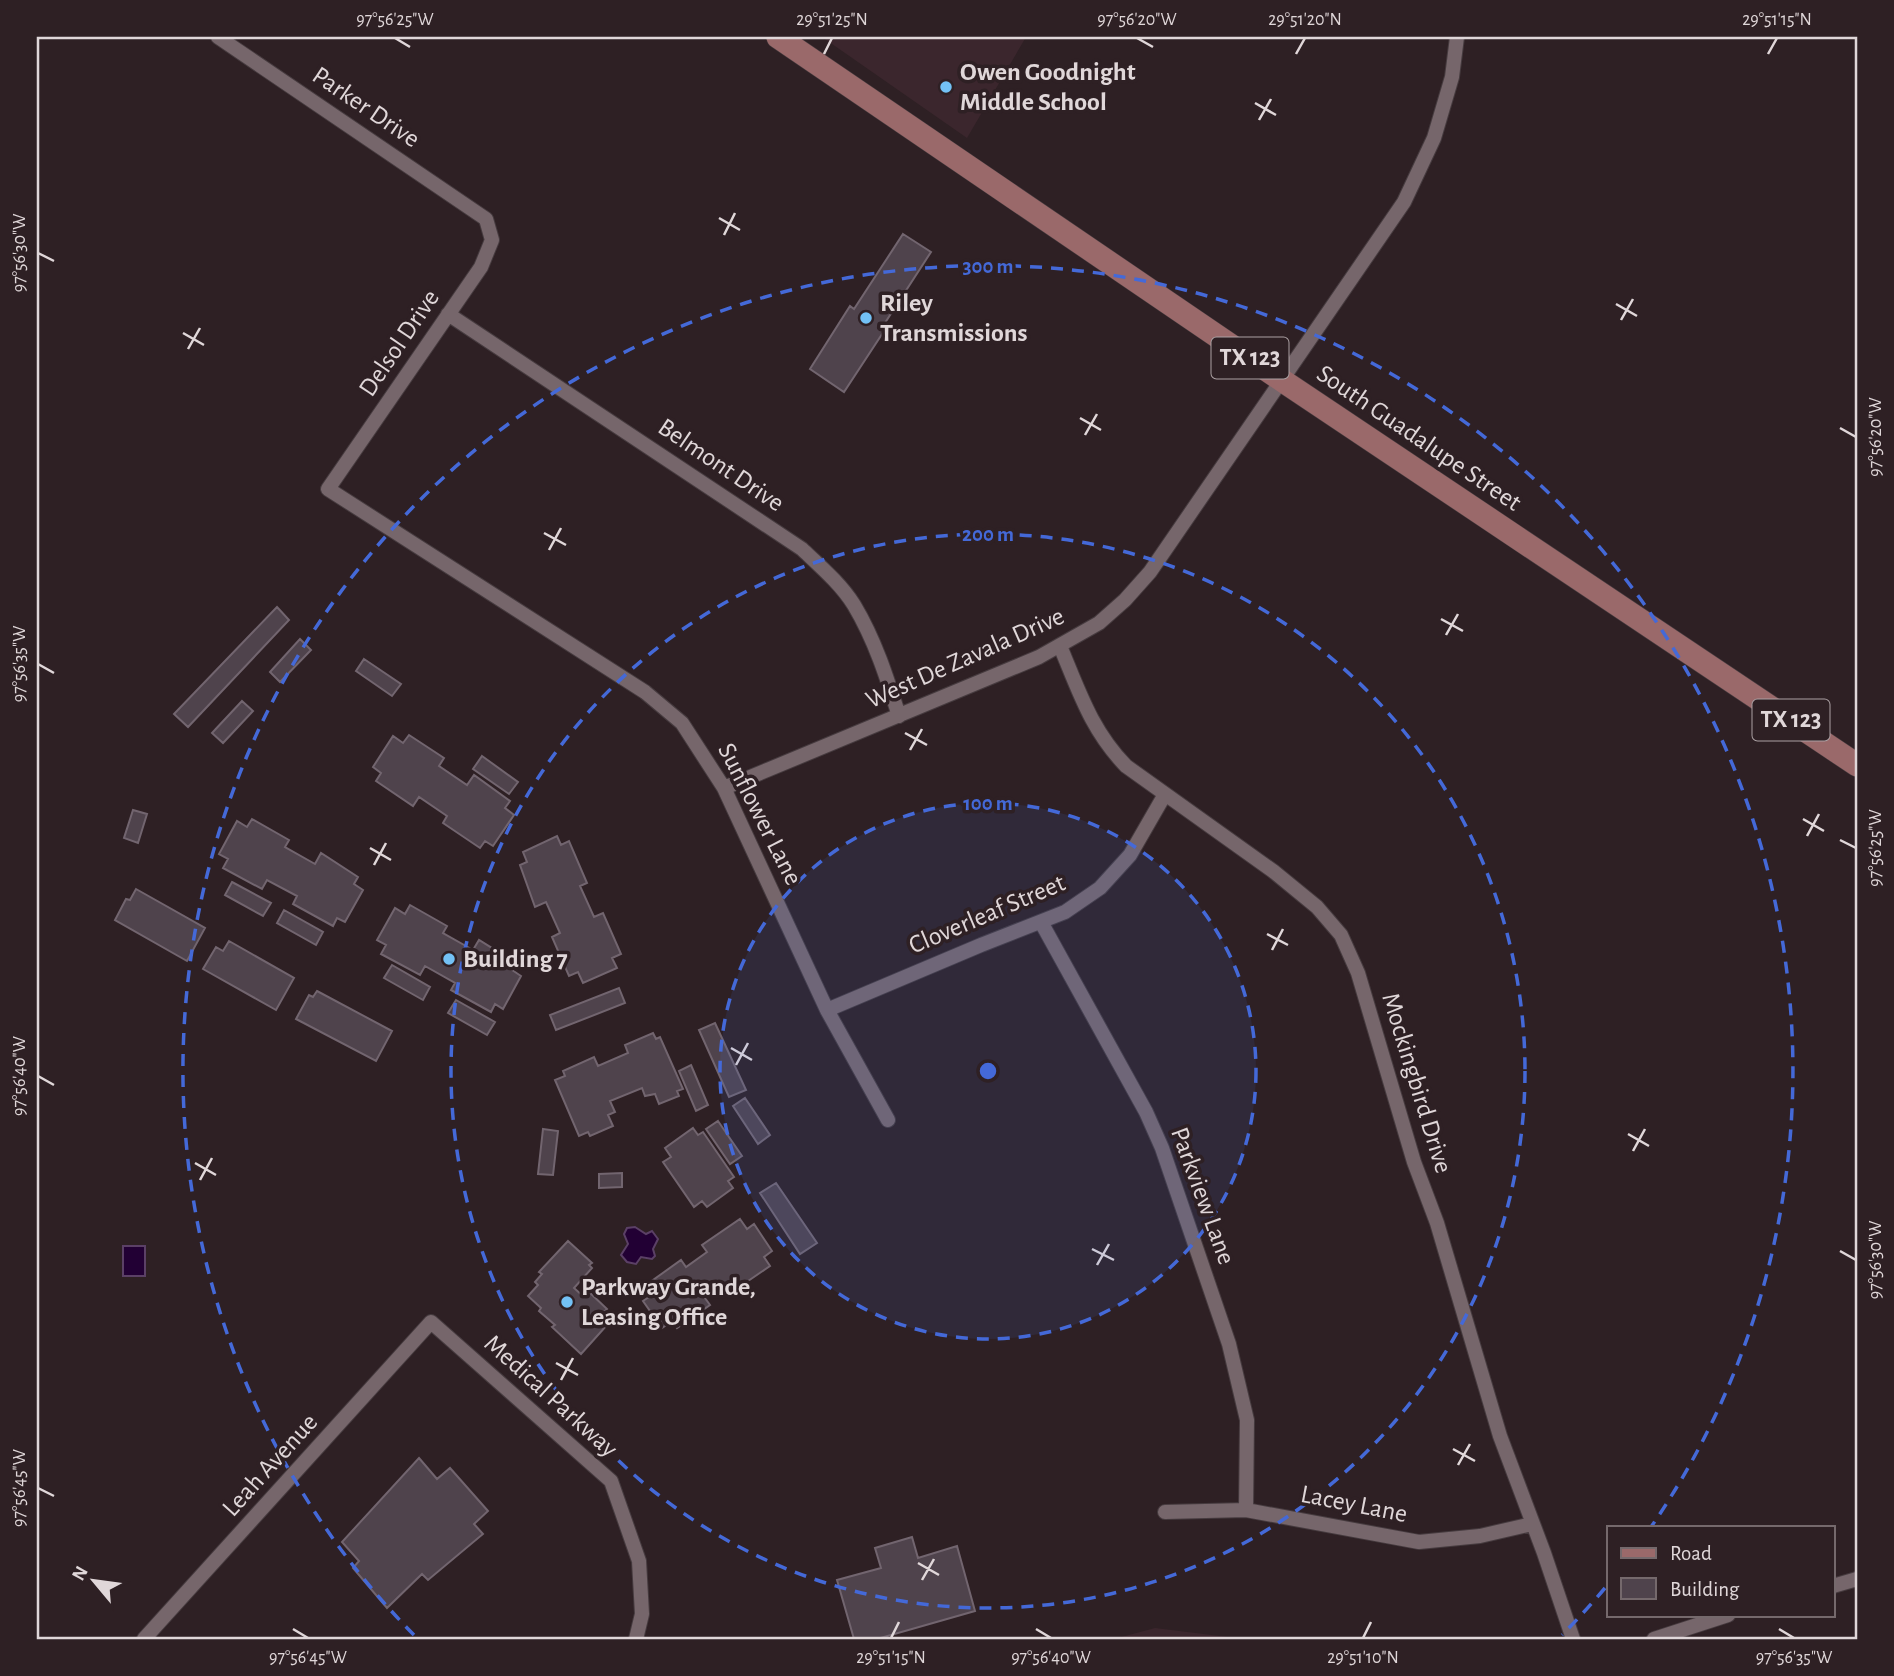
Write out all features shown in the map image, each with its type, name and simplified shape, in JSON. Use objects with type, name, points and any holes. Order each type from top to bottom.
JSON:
[{"type":"main road","name":"South Guadalupe Street","points":[[778,37],[1857,765]]},
{"type":"street","name":"Parker Drive","points":[[219,37],[486,219]]},
{"type":"street","name":"West De Zavala Drive","points":[[724,788],[900,716],[1059,646],[1099,623],[1125,600],[1150,572],[1404,202],[1434,138],[1452,77],[1457,37]]},
{"type":"street","name":"Delsol Drive","points":[[328,489],[481,267],[492,240],[486,219]]},
{"type":"street","name":"Belmont Drive","points":[[448,313],[802,549],[831,576],[853,604],[882,661],[900,716]]},
{"type":"street","name":"Sunflower Lane","points":[[328,489],[645,692],[682,723],[724,788],[827,1010],[888,1121]]},
{"type":"street","name":"Mockingbird Drive","points":[[1059,646],[1097,731],[1126,766],[1164,796],[1273,872],[1317,907],[1341,935],[1358,973],[1410,1149],[1437,1223],[1500,1436],[1573,1639]]},
{"type":"street","name":"Cloverleaf Street","points":[[827,1010],[1065,912],[1100,888],[1130,855],[1164,796]]},
{"type":"street","name":"Parkview Lane","points":[[1041,922],[1146,1112],[1163,1148],[1229,1344],[1247,1420],[1246,1510]]},
{"type":"street","name":"Leah Avenue","points":[[144,1639],[431,1322]]},
{"type":"street","name":"Medical Parkway","points":[[431,1322],[611,1481],[639,1561],[642,1614],[636,1639]]},
{"type":"street","name":"Lacey Lane","points":[[1165,1512],[1246,1510],[1419,1542],[1480,1536],[1532,1524]]},
{"type":"street","points":[[1834,1586],[1857,1578]]},
{"type":"street","points":[[1654,1639],[1725,1616]]},
{"type":"shaded area","name":"Owen Goodnight Middle School","points":[[822,37],[1026,37],[967,138]]},
{"type":"shaded area","points":[[635,1227],[646,1234],[652,1231],[658,1239],[653,1249],[655,1256],[652,1259],[641,1257],[636,1264],[627,1262],[621,1255],[628,1244],[624,1234],[627,1228]]},
{"type":"shaded area","points":[[123,1246],[145,1246],[145,1276],[123,1276]]},
{"type":"shaded area","points":[[1155,1628],[1244,1639],[1114,1639]]},
{"type":"building","name":"Riley Transmissions","points":[[903,234],[931,252],[844,392],[810,369],[850,306],[854,309]]},
{"type":"building","points":[[277,607],[289,620],[188,727],[174,714]]},
{"type":"building","points":[[300,639],[311,650],[280,682],[270,672]]},
{"type":"building","points":[[364,659],[401,684],[392,696],[356,671]]},
{"type":"building","points":[[242,701],[253,711],[223,743],[212,733]]},
{"type":"building","points":[[409,735],[444,758],[439,766],[467,785],[474,775],[510,801],[505,808],[514,815],[493,846],[485,841],[480,848],[443,823],[447,816],[419,797],[413,806],[376,781],[381,773],[373,767],[393,736],[403,743]]},
{"type":"building","points":[[482,756],[518,782],[509,794],[473,769]]},
{"type":"building","points":[[133,810],[147,814],[138,843],[124,838]]},
{"type":"building","points":[[252,819],[289,840],[285,847],[315,864],[321,853],[358,877],[354,884],[363,890],[345,922],[337,918],[333,926],[293,904],[297,896],[267,880],[262,889],[223,868],[228,859],[219,854],[237,821],[247,827]]},
{"type":"building","points":[[557,836],[561,845],[569,841],[587,883],[580,886],[594,917],[603,913],[621,954],[612,958],[617,968],[583,983],[578,972],[569,976],[552,937],[560,933],[546,902],[535,907],[520,865],[527,862],[523,852]]},
{"type":"building","points":[[232,882],[271,903],[263,916],[225,895]]},
{"type":"building","points":[[136,889],[205,928],[187,961],[115,920],[126,899],[130,900]]},
{"type":"building","name":"Building 7","points":[[410,905],[447,926],[443,933],[473,950],[479,940],[516,963],[512,970],[521,976],[503,1009],[495,1004],[491,1012],[451,990],[455,983],[425,966],[420,975],[381,954],[386,945],[377,940],[395,908],[405,914]]},
{"type":"building","points":[[284,910],[323,932],[316,945],[277,923]]},
{"type":"building","points":[[229,941],[294,978],[276,1010],[203,969],[216,947],[223,951]]},
{"type":"building","points":[[392,965],[430,987],[423,1000],[384,978]]},
{"type":"building","points":[[619,988],[625,1003],[556,1030],[550,1015]]},
{"type":"building","points":[[317,991],[392,1031],[376,1061],[296,1019],[309,995],[313,997]]},
{"type":"building","points":[[456,1000],[495,1022],[487,1035],[448,1013]]},
{"type":"building","points":[[715,1023],[746,1090],[729,1097],[699,1030]]},
{"type":"building","points":[[653,1033],[656,1039],[660,1037],[683,1089],[677,1091],[679,1096],[659,1104],[655,1094],[645,1096],[642,1088],[610,1101],[615,1112],[608,1115],[613,1126],[590,1136],[588,1132],[579,1136],[555,1080],[565,1076],[563,1071],[594,1057],[598,1066],[628,1053],[625,1045]]},
{"type":"building","points":[[691,1065],[708,1105],[696,1111],[679,1071]]},
{"type":"building","points":[[745,1098],[770,1135],[758,1144],[733,1106]]},
{"type":"building","points":[[718,1121],[742,1156],[730,1164],[706,1129]]},
{"type":"building","points":[[693,1128],[698,1135],[703,1132],[734,1177],[728,1181],[733,1188],[707,1207],[702,1201],[694,1207],[663,1162],[671,1157],[665,1148]]},
{"type":"building","points":[[543,1129],[558,1131],[553,1175],[538,1174]]},
{"type":"building","points":[[622,1173],[622,1187],[599,1188],[599,1174]]},
{"type":"building","points":[[776,1183],[817,1243],[800,1254],[760,1193]]},
{"type":"building","points":[[740,1219],[747,1229],[754,1224],[772,1251],[764,1257],[770,1266],[735,1290],[729,1282],[705,1298],[710,1305],[677,1328],[672,1321],[662,1328],[643,1301],[652,1295],[646,1285],[681,1260],[686,1267],[707,1252],[702,1245]]},
{"type":"building","name":"Parkway Grande, Leasing Office","points":[[568,1241],[592,1263],[589,1265],[592,1268],[574,1288],[584,1297],[589,1292],[607,1309],[599,1317],[607,1325],[581,1354],[552,1327],[555,1325],[539,1311],[541,1308],[528,1296],[538,1285],[535,1282],[542,1274],[539,1272]]},
{"type":"building","points":[[419,1458],[437,1479],[450,1468],[488,1511],[474,1524],[483,1534],[428,1580],[422,1574],[387,1608],[353,1568],[359,1561],[342,1542]]},
{"type":"building","points":[[912,1537],[918,1558],[957,1546],[975,1611],[877,1639],[854,1639],[837,1580],[881,1568],[875,1548]]},
{"type":"place","name":"Owen Goodnight Middle School","points":[[946,87]]},
{"type":"place","name":"Riley Transmissions","points":[[866,318]]},
{"type":"place","name":"Building 7","points":[[449,959]]},
{"type":"place","name":"Parkway Grande, Leasing Office","points":[[567,1302]]}]
